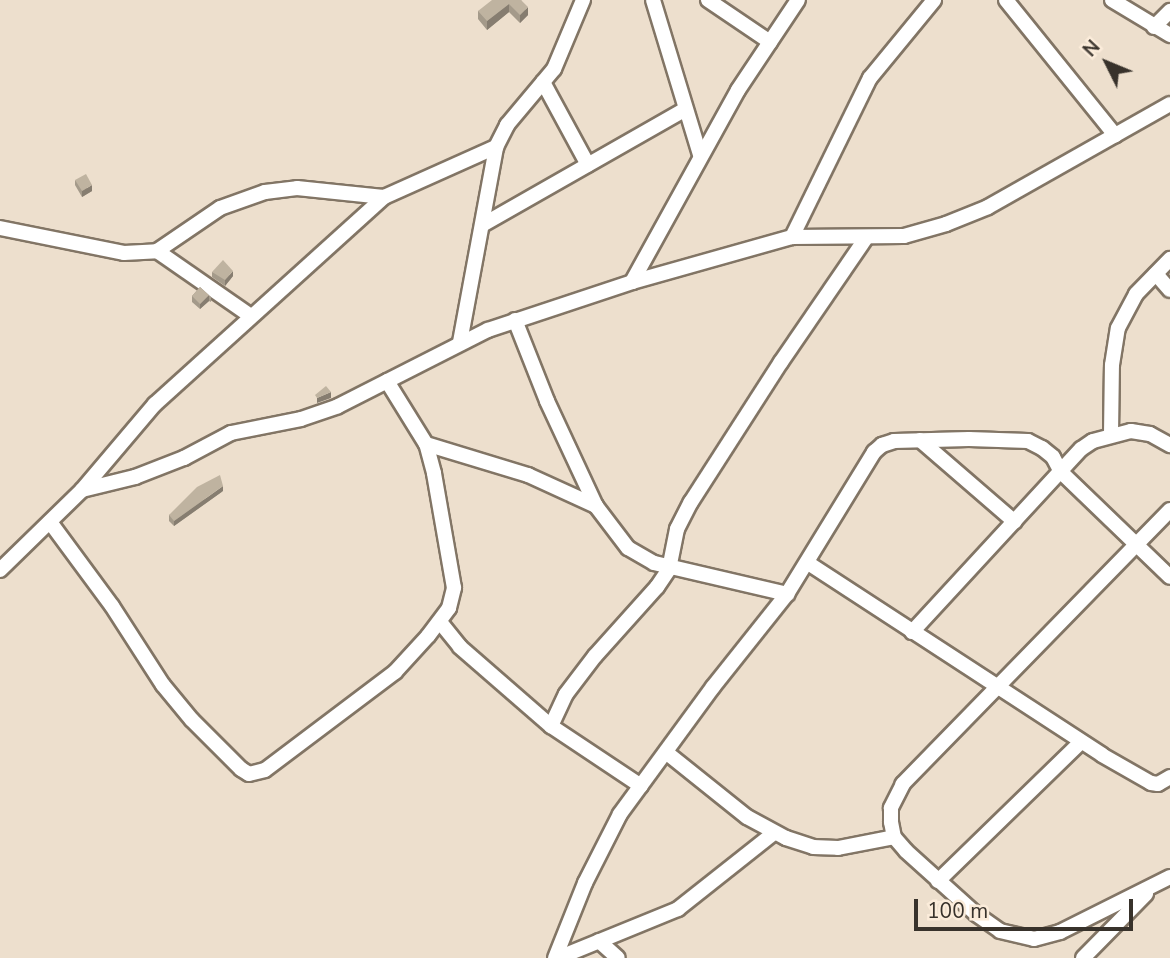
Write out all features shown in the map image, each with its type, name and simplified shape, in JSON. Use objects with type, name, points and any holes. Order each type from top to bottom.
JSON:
[{"type":"street","points":[[460,342],[484,224],[496,147],[507,125],[554,69],[583,0]]},
{"type":"street","points":[[653,0],[700,155]]},
{"type":"street","points":[[708,0],[770,42]]},
{"type":"street","points":[[632,282],[700,155],[798,0]]},
{"type":"street","points":[[792,237],[870,78],[934,0]]},
{"type":"street","points":[[1006,0],[1115,135]]},
{"type":"street","points":[[1112,0],[1170,35]]},
{"type":"street","points":[[1154,27],[1170,10]]},
{"type":"street","points":[[543,82],[587,165]]},
{"type":"street","points":[[82,490],[135,477],[184,458],[232,433],[301,419],[338,406],[460,342],[515,320],[632,282],[792,237],[817,234],[866,238],[904,236],[946,225],[988,207],[1170,104]]},
{"type":"street","points":[[484,224],[686,109]]},
{"type":"street","points":[[0,570],[82,490],[155,404],[384,197],[496,147]]},
{"type":"street","points":[[0,228],[124,253],[157,251],[220,208],[265,192],[297,188],[384,197]]},
{"type":"street","points":[[551,726],[566,694],[657,587],[669,569],[677,529],[691,502],[781,362],[866,238]]},
{"type":"street","points":[[157,251],[251,316]]},
{"type":"street","points":[[1111,434],[1112,365],[1118,328],[1136,294],[1170,259]]},
{"type":"street","points":[[1156,274],[1170,290]]},
{"type":"street","points":[[515,320],[547,401],[596,506],[628,548],[669,569],[787,594]]},
{"type":"street","points":[[50,522],[112,606],[163,685],[192,720],[249,774],[265,770],[395,672],[440,622],[449,608],[454,588],[448,542],[426,444],[387,381]]},
{"type":"street","points":[[912,632],[1082,449],[1111,434],[1131,431],[1150,434],[1170,445]]},
{"type":"street","points":[[920,440],[1015,522]]},
{"type":"street","points":[[557,958],[585,883],[620,814],[713,687],[787,594],[874,452],[882,444],[920,440],[1028,441],[1053,457],[1061,472],[1170,577]]},
{"type":"street","points":[[426,444],[528,475],[596,506]]},
{"type":"street","points":[[1170,510],[903,784],[891,808],[894,837],[939,881],[1000,931],[1034,939],[1060,932],[1170,877]]},
{"type":"street","points":[[808,563],[1082,742],[1151,783],[1158,784],[1170,777]]},
{"type":"street","points":[[440,622],[460,647],[551,726],[641,786]]},
{"type":"street","points":[[939,881],[1082,742]]},
{"type":"street","points":[[667,753],[706,787],[774,833],[813,847],[838,848],[894,837]]},
{"type":"street","points":[[557,958],[678,909],[774,833]]},
{"type":"street","points":[[1083,958],[1155,884]]},
{"type":"street","points":[[599,941],[618,958]]},
{"type":"building","points":[[492,0],[521,0],[528,7],[520,15],[509,4],[487,21],[478,11]]},
{"type":"building","points":[[86,174],[92,185],[82,191],[75,180]]},
{"type":"building","points":[[223,260],[233,271],[225,280],[212,272]]},
{"type":"building","points":[[200,287],[209,295],[200,304],[192,296]]},
{"type":"building","points":[[326,386],[331,392],[317,398],[315,395]]},
{"type":"building","points":[[220,475],[223,486],[174,521],[169,515],[197,487]]}]
